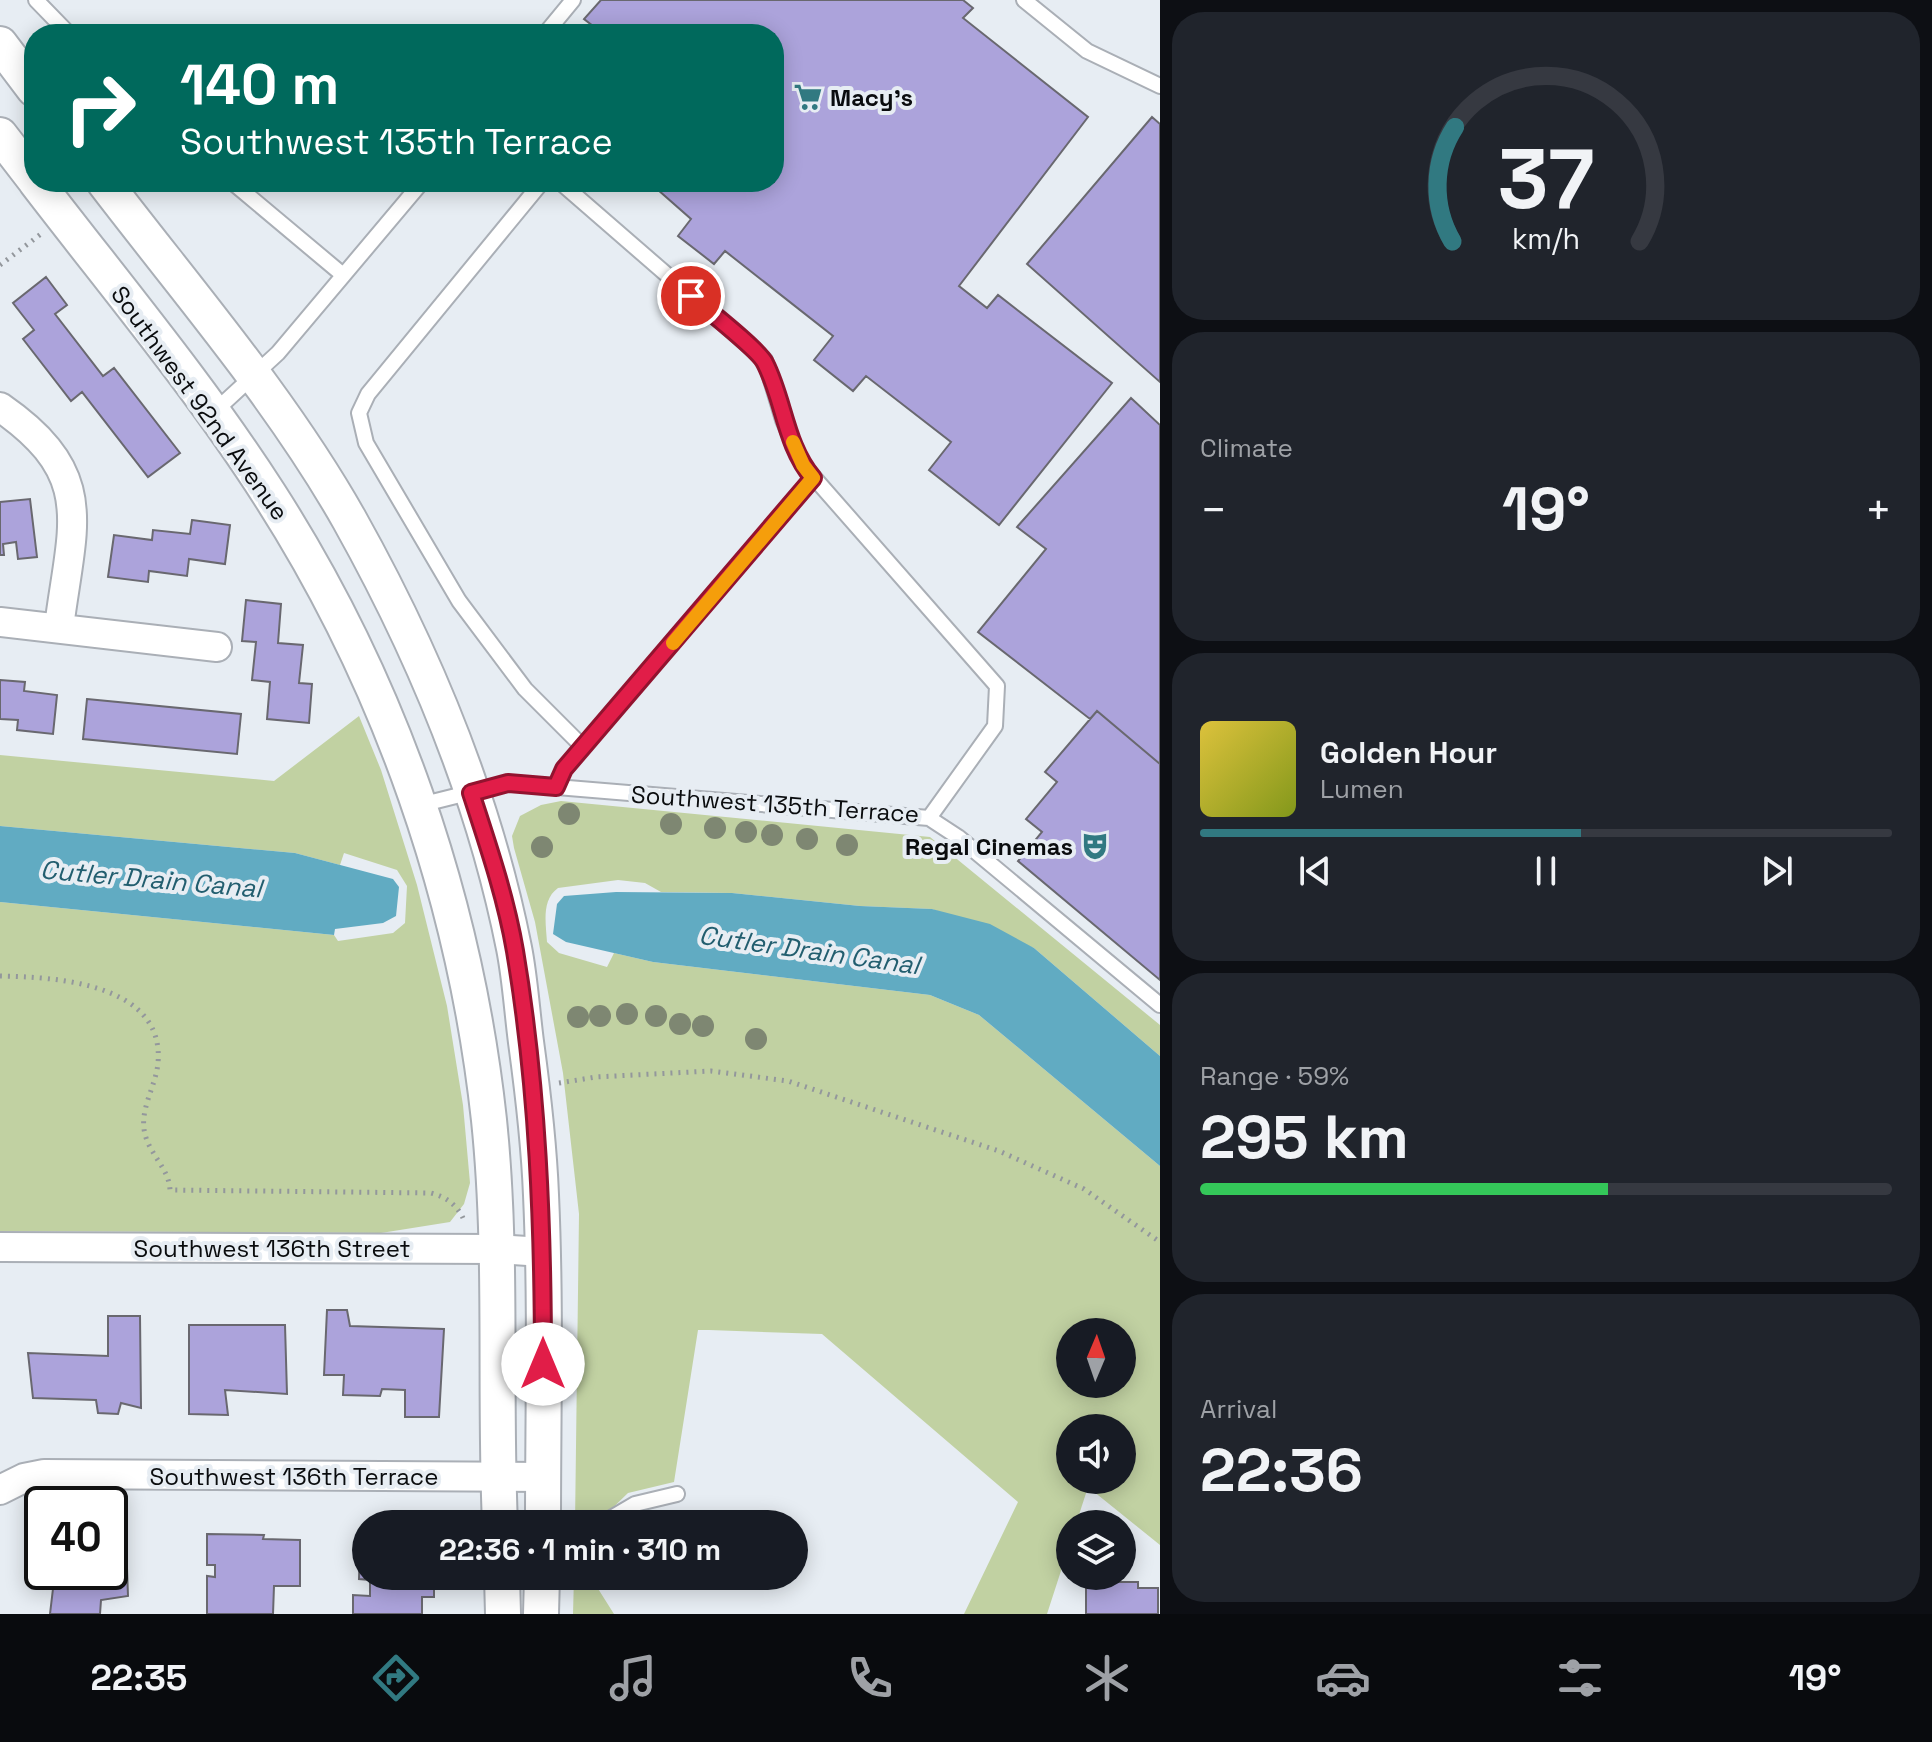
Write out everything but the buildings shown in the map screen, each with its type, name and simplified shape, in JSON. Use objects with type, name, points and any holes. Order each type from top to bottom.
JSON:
[{"type":"street","points":[[0,44],[24,76]]},
{"type":"street","name":"Southwest 92nd Avenue","points":[[0,135],[24,166]]},
{"type":"street","name":"Southwest 92nd Avenue","points":[[44,192],[213,412],[271,497],[326,590],[367,674],[420,805],[448,902],[478,1040],[493,1164],[499,1510]]},
{"type":"street","points":[[112,192],[280,412],[347,517],[402,620],[454,742],[471,793],[493,863],[515,951],[532,1087],[543,1252],[543,1510]]},
{"type":"street","points":[[0,407],[40,438],[58,461],[68,486],[72,509],[71,549],[59,627]]},
{"type":"street","points":[[0,622],[217,647]]},
{"type":"street","name":"Southwest 136th Street","points":[[0,1247],[495,1249],[543,1252]]},
{"type":"street","name":"Southwest 136th Terrace","points":[[0,1490],[24,1478],[44,1474],[543,1477]]},
{"type":"street","points":[[502,1590],[503,1614]]},
{"type":"street","points":[[541,1614],[542,1590]]},
{"type":"lane","points":[[36,0],[59,24]]},
{"type":"lane","points":[[553,24],[573,0]]},
{"type":"lane","points":[[1024,0],[1087,51],[1160,86]]},
{"type":"lane","points":[[244,192],[343,275]]},
{"type":"lane","points":[[213,412],[278,353],[414,192]]},
{"type":"lane","points":[[534,192],[368,394],[359,413],[366,443],[459,601],[525,689],[583,747]]},
{"type":"lane","name":"Southwest 135th Terrace","points":[[420,805],[508,783],[929,818],[995,726],[997,686],[803,465],[788,431],[765,360],[572,192]]},
{"type":"lane","points":[[556,787],[564,769],[813,478]]},
{"type":"lane","points":[[929,818],[958,837],[1160,1005]]},
{"type":"lane","points":[[625,1510],[635,1504],[677,1494]]},
{"type":"path","points":[[0,265],[47,229]]},
{"type":"path","points":[[0,976],[69,981],[103,989],[131,1004],[146,1019],[155,1037],[158,1060],[144,1128],[151,1152],[165,1171],[170,1190],[431,1193],[445,1196],[463,1216]]},
{"type":"path","points":[[532,1087],[596,1077],[711,1071],[788,1081],[999,1151],[1084,1189],[1160,1242]]},
{"type":"green space","points":[[359,716],[381,770],[417,885],[447,1006],[463,1105],[470,1183],[464,1204],[450,1222],[381,1233],[0,1231],[0,902],[334,935],[338,941],[393,933],[405,923],[407,886],[397,870],[344,853],[340,865],[295,853],[0,826],[0,755],[274,781]]},
{"type":"green space","points":[[561,801],[930,837],[1160,1025],[1160,1056],[1034,948],[932,909],[860,906],[732,893],[661,892],[645,883],[618,880],[558,888],[547,906],[547,942],[559,953],[607,967],[614,953],[653,962],[930,995],[979,1015],[1160,1166],[1160,1545],[1136,1526],[1136,1510],[1117,1510],[1097,1494],[1136,1494],[1136,1414],[1056,1414],[1056,1494],[1086,1494],[1081,1510],[1056,1510],[1056,1586],[1047,1614],[964,1614],[1018,1502],[822,1334],[698,1330],[674,1482],[628,1493],[610,1510],[575,1510],[579,1214],[563,1073],[535,922],[512,836],[520,816],[541,805]]},
{"type":"green space","points":[[574,1590],[599,1590],[614,1614],[573,1614]]},
{"type":"water","name":"Cutler Drain Canal","points":[[0,826],[295,853],[393,879],[399,887],[396,916],[383,923],[335,929],[334,935],[0,902]]},
{"type":"water","name":"Cutler Drain Canal","points":[[616,892],[732,893],[860,906],[932,909],[990,924],[1034,948],[1160,1056],[1160,1166],[979,1015],[930,995],[653,962],[566,942],[553,934],[557,904],[564,896]]},
{"type":"slow traffic","points":[[673,643],[813,478],[803,465],[793,442]]},
{"type":"place","name":"Macy's","points":[[808,97]]},
{"type":"place","name":"Regal Cinemas","points":[[1095,846]]},
{"type":"route","points":[[543,1364],[541,1193],[515,951],[471,793],[508,783],[556,787],[564,769],[813,478],[803,465],[783,420],[765,360],[691,296]]}]
